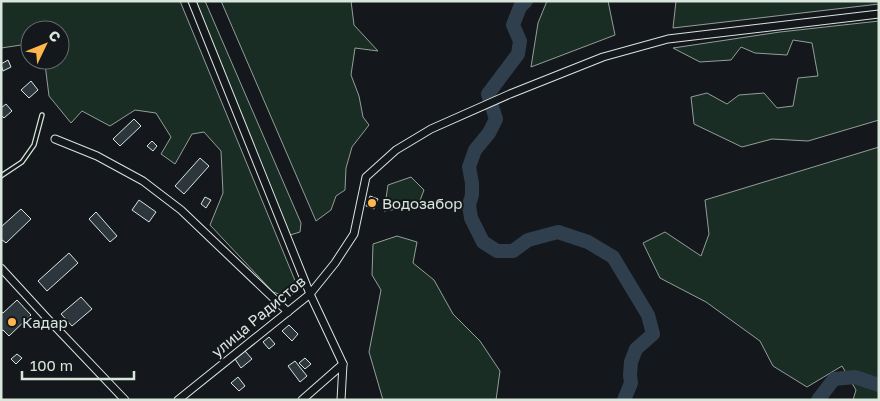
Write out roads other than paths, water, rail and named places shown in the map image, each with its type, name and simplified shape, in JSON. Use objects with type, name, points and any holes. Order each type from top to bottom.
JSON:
[{"type":"street","points":[[192,1],[310,294],[343,364],[341,400]]},
{"type":"street","name":"улица Радистов","points":[[178,400],[310,294],[336,263],[354,234],[366,178],[396,150],[431,129],[510,94],[603,57],[668,39],[879,14]]},
{"type":"street","points":[[55,139],[97,156],[143,181],[182,210],[288,312]]},
{"type":"street","points":[[1,268],[125,400]]},
{"type":"street","points":[[302,400],[343,364]]},
{"type":"lane","points":[[1,176],[22,162],[34,145],[42,115]]},
{"type":"waterway","points":[[526,1],[520,7],[513,25],[520,41],[518,54],[488,94],[496,119],[489,133],[475,150],[469,167],[472,183],[472,195],[469,205],[471,218],[483,242],[497,251],[513,251],[528,240],[558,232],[588,242],[613,257],[648,315],[653,334],[636,349],[631,362],[631,383],[624,400]]},
{"type":"waterway","points":[[818,400],[834,379],[855,377],[879,385]]},
{"type":"place","name":"Водозабор","points":[[372,203]]},
{"type":"place","name":"Кадар","points":[[12,322]]}]
